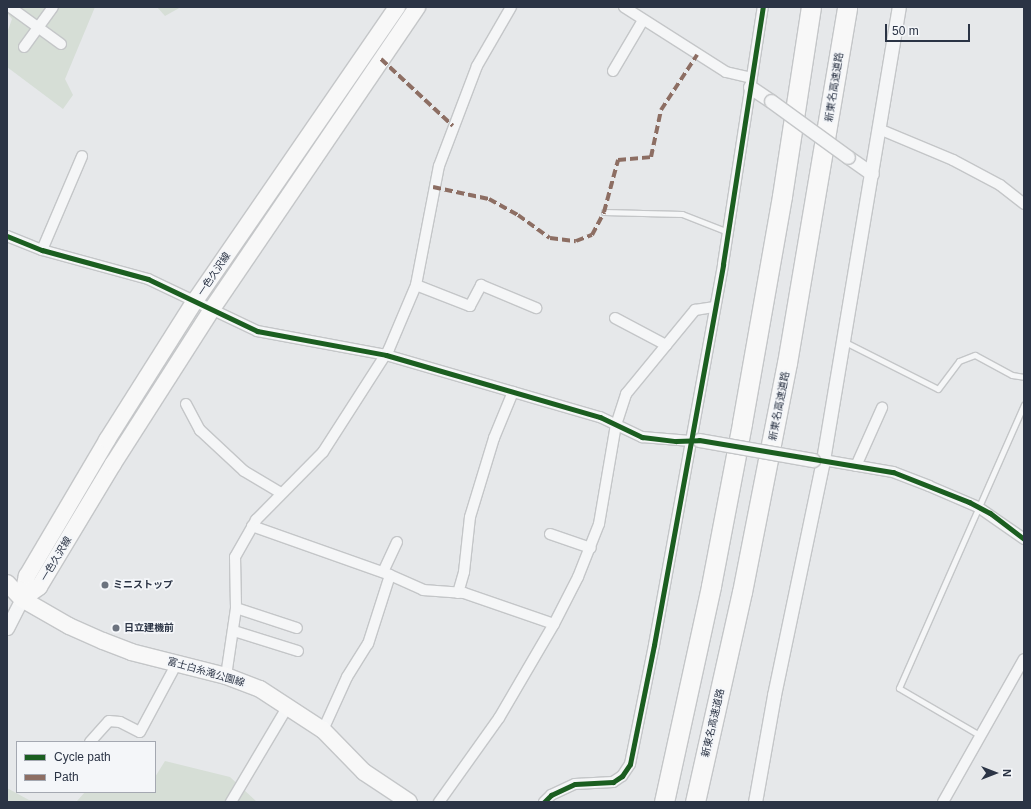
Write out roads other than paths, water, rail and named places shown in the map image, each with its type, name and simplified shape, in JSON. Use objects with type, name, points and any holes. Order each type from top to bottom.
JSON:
[{"type":"highway","points":[[664,802],[711,586],[740,431],[780,204],[811,7]]},
{"type":"highway","name":"新東名高速道路","points":[[695,802],[742,592],[787,363],[846,7]]},
{"type":"main road","name":"一色久沢線","points":[[22,599],[27,576],[107,440],[195,301],[396,7]]},
{"type":"main road","name":"一色久沢線","points":[[22,599],[39,587],[113,464],[212,309],[417,7]]},
{"type":"main road","name":"富士白糸滝公園線","points":[[7,583],[22,599],[69,626],[103,641],[131,652],[226,676],[260,689],[323,730],[364,772],[409,802]]},
{"type":"street","points":[[10,7],[61,44]]},
{"type":"street","points":[[24,47],[53,7]]},
{"type":"street","points":[[226,676],[234,631],[236,608],[235,557],[252,526],[281,493],[323,452],[386,355],[416,285],[439,166],[477,66],[511,7]]},
{"type":"street","points":[[624,7],[726,72],[751,82],[771,101],[872,174]]},
{"type":"street","points":[[544,802],[551,795],[575,784],[613,782],[622,776],[630,764],[695,440],[763,7]]},
{"type":"street","points":[[755,802],[818,460],[843,341],[899,7]]},
{"type":"street","points":[[613,70],[644,20]]},
{"type":"street","points":[[879,129],[953,160],[1000,186],[1024,204]]},
{"type":"street","points":[[42,250],[82,156]]},
{"type":"street","points":[[7,236],[42,250],[148,279],[212,309],[235,323],[257,331],[386,355],[600,417],[642,437],[695,440],[893,472],[978,507],[1024,539]]},
{"type":"street","points":[[416,285],[470,306],[481,285],[536,308]]},
{"type":"street","points":[[439,802],[499,718],[554,624],[591,548],[599,524],[616,425],[626,394],[695,310],[715,307]]},
{"type":"street","points":[[615,318],[666,345]]},
{"type":"street","points":[[458,593],[464,572],[470,517],[494,438],[513,392]]},
{"type":"street","points":[[186,404],[200,430],[244,471],[281,493]]},
{"type":"street","points":[[856,466],[882,408]]},
{"type":"street","points":[[252,526],[386,574],[423,590],[458,593],[554,624]]},
{"type":"street","points":[[550,534],[591,548]]},
{"type":"street","points":[[323,730],[347,677],[368,644],[386,574],[397,542]]},
{"type":"street","points":[[7,628],[22,599]]},
{"type":"street","points":[[236,608],[297,628]]},
{"type":"street","points":[[234,631],[298,651]]},
{"type":"street","points":[[943,802],[982,736],[1024,659]]},
{"type":"street","points":[[91,741],[110,721],[120,722],[140,732],[177,663]]},
{"type":"street","points":[[231,802],[288,706]]},
{"type":"lane","points":[[604,212],[682,214],[728,232]]},
{"type":"lane","points":[[843,341],[938,389],[959,361],[975,355],[1012,375],[1024,377]]},
{"type":"lane","points":[[982,736],[899,688],[1024,404]]},
{"type":"place","name":"ミニストップ","points":[[105,585]]},
{"type":"place","name":"日立建機前","points":[[116,628]]}]
